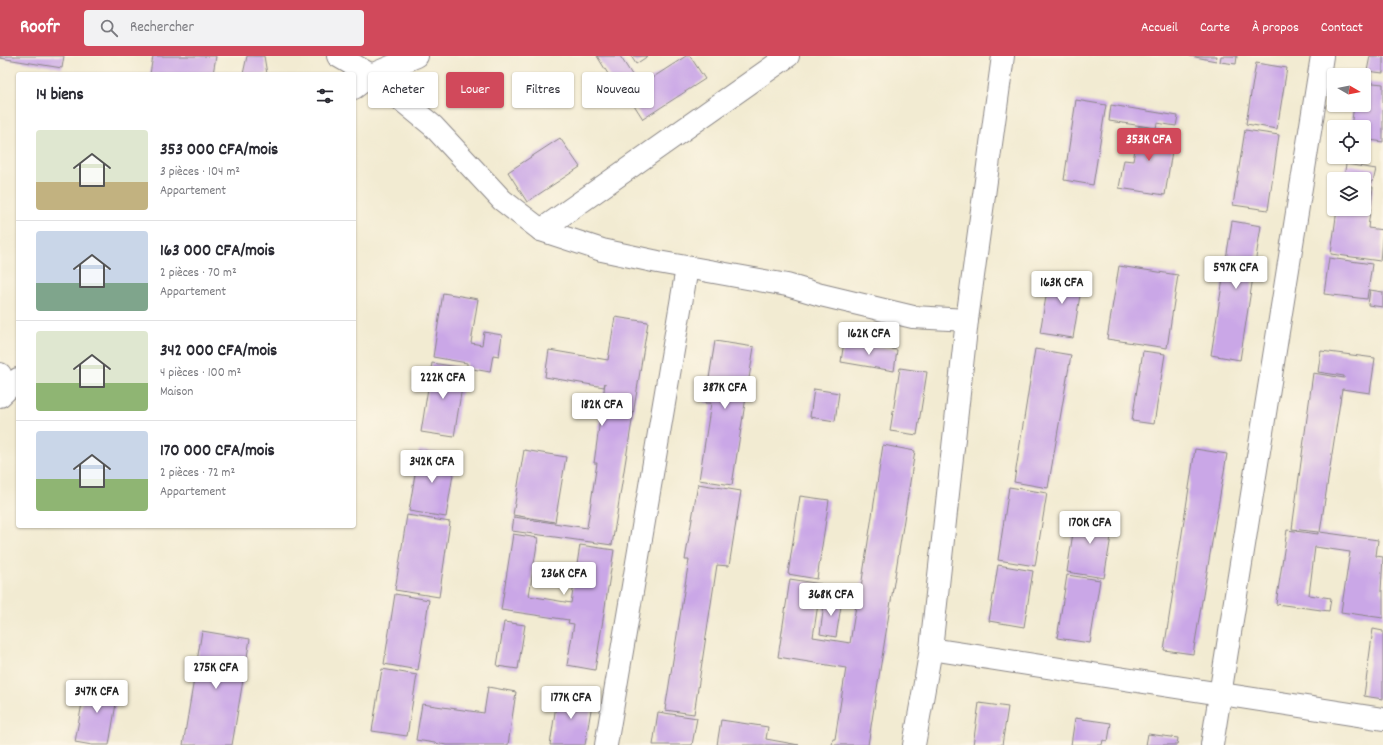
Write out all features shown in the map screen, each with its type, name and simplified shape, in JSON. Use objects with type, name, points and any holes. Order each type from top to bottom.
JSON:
[{"type":"street","points":[[338,56],[368,73]]},
{"type":"street","points":[[378,72],[417,56]]},
{"type":"street","points":[[541,230],[788,56]]},
{"type":"street","points":[[914,745],[931,649],[967,320],[1003,56]]},
{"type":"street","points":[[1212,745],[1322,56]]},
{"type":"street","points":[[356,86],[368,77]]},
{"type":"street","points":[[411,108],[433,126],[502,200],[541,230],[602,250],[688,268],[787,285],[821,295],[912,317],[967,320]]},
{"type":"street","points":[[606,745],[688,268]]},
{"type":"street","points":[[931,649],[1383,719]]},
{"type":"building","points":[[0,56],[64,56],[62,68],[0,58]]},
{"type":"building","points":[[153,56],[216,56],[213,72],[150,72]]},
{"type":"building","points":[[247,56],[264,56],[267,72],[243,72]]},
{"type":"building","points":[[597,56],[620,56],[630,72],[607,72]]},
{"type":"building","points":[[631,56],[648,56],[636,64]]},
{"type":"building","points":[[686,56],[690,56],[705,79],[643,119],[636,108],[654,108],[654,77]]},
{"type":"building","points":[[1190,56],[1217,56],[1216,61]]},
{"type":"building","points":[[1221,56],[1237,56],[1236,64],[1220,62]]},
{"type":"building","points":[[1370,56],[1383,56],[1383,73],[1371,72],[1371,68],[1368,68]]},
{"type":"building","points":[[1256,63],[1287,68],[1277,129],[1246,124]]},
{"type":"building","points":[[1371,83],[1383,84],[1383,142],[1371,140],[1371,120],[1352,120],[1353,112],[1371,112]]},
{"type":"building","points":[[1076,100],[1106,105],[1093,185],[1064,180]]},
{"type":"building","points":[[1111,105],[1178,116],[1176,126],[1157,123],[1156,128],[1109,121]]},
{"type":"building","points":[[1139,126],[1175,132],[1165,195],[1119,188],[1124,160],[1133,161]]},
{"type":"building","points":[[1245,130],[1279,135],[1268,210],[1233,205]]},
{"type":"building","points":[[560,138],[580,167],[527,202],[508,172]]},
{"type":"building","points":[[1346,164],[1376,169],[1373,182],[1371,182],[1371,172],[1345,172]]},
{"type":"building","points":[[1371,187],[1373,187],[1371,203]]},
{"type":"building","points":[[1336,216],[1369,216],[1368,228],[1383,230],[1380,261],[1331,254]]},
{"type":"building","points":[[1232,221],[1261,226],[1240,360],[1211,355]]},
{"type":"building","points":[[1329,258],[1372,264],[1367,299],[1324,294]]},
{"type":"building","points":[[1119,266],[1178,275],[1167,348],[1107,339]]},
{"type":"building","points":[[1050,272],[1083,277],[1073,338],[1040,333]]},
{"type":"building","points":[[1370,290],[1383,292],[1383,307],[1368,305]]},
{"type":"building","points":[[443,293],[478,299],[471,343],[482,345],[484,332],[502,335],[499,356],[493,355],[490,372],[467,368],[467,363],[433,357]]},
{"type":"building","points":[[615,317],[648,322],[612,545],[512,531],[514,517],[587,528],[597,463],[594,463],[605,383],[604,387],[545,377],[549,350],[608,360]]},
{"type":"building","points":[[715,341],[754,347],[732,485],[699,480],[711,403],[705,403]]},
{"type":"building","points":[[844,341],[897,350],[894,371],[841,362]]},
{"type":"building","points":[[1035,349],[1071,355],[1048,488],[1014,482]]},
{"type":"building","points":[[1143,351],[1165,354],[1154,424],[1132,421]]},
{"type":"building","points":[[1321,351],[1375,358],[1370,393],[1342,389],[1320,532],[1378,540],[1376,556],[1383,557],[1381,591],[1383,591],[1383,618],[1341,612],[1350,552],[1315,547],[1309,595],[1331,598],[1329,611],[1276,604],[1287,530],[1318,534],[1318,532],[1292,529],[1313,373],[1344,378],[1344,376],[1318,372]]},
{"type":"building","points":[[432,363],[465,368],[454,437],[421,432]]},
{"type":"building","points":[[900,368],[927,372],[917,435],[890,431]]},
{"type":"building","points":[[814,389],[839,393],[835,421],[810,417]]},
{"type":"building","points":[[883,445],[915,451],[868,745],[832,745],[833,739],[835,739],[846,668],[778,657],[790,579],[821,584],[813,637],[850,643],[859,587],[861,587]]},
{"type":"building","points":[[1195,449],[1227,454],[1193,654],[1164,650]]},
{"type":"building","points":[[419,450],[456,456],[446,517],[409,511]]},
{"type":"building","points":[[524,450],[566,457],[555,522],[513,515]]},
{"type":"building","points":[[698,484],[741,491],[729,566],[717,565],[694,714],[665,710],[689,560],[685,560]]},
{"type":"building","points":[[1009,487],[1047,493],[1035,566],[998,560]]},
{"type":"building","points":[[800,496],[829,500],[817,579],[788,574]]},
{"type":"building","points":[[1076,513],[1114,519],[1104,578],[1067,572]]},
{"type":"building","points":[[407,515],[450,522],[439,597],[395,590]]},
{"type":"building","points":[[513,534],[538,538],[529,596],[571,603],[580,545],[614,550],[595,670],[567,665],[574,624],[568,623],[569,620],[501,610]]},
{"type":"building","points":[[998,565],[1033,571],[1024,627],[989,621]]},
{"type":"building","points":[[1067,575],[1100,580],[1090,643],[1057,638]]},
{"type":"building","points":[[395,594],[429,600],[418,670],[384,664]]},
{"type":"building","points":[[825,597],[842,600],[836,637],[820,634]]},
{"type":"building","points":[[504,622],[525,625],[518,669],[497,666]]},
{"type":"building","points":[[1373,629],[1383,631],[1383,699],[1364,696]]},
{"type":"building","points":[[202,631],[250,639],[232,745],[183,745]]},
{"type":"building","points":[[382,669],[417,675],[407,736],[372,731]]},
{"type":"building","points":[[86,681],[119,686],[109,745],[92,745],[75,742]]},
{"type":"building","points":[[488,687],[516,692],[508,745],[447,745],[416,740],[422,704],[484,713]]},
{"type":"building","points":[[558,692],[593,698],[585,745],[550,745]]},
{"type":"building","points":[[979,703],[1008,707],[1002,745],[973,745]]},
{"type":"building","points":[[658,712],[697,718],[692,745],[653,745]]},
{"type":"building","points":[[1075,718],[1111,723],[1108,741],[1103,740],[1102,745],[1071,745]]},
{"type":"building","points":[[721,720],[768,727],[766,739],[799,745],[717,745]]},
{"type":"building","points":[[1148,734],[1178,738],[1177,745],[1146,745]]}]
